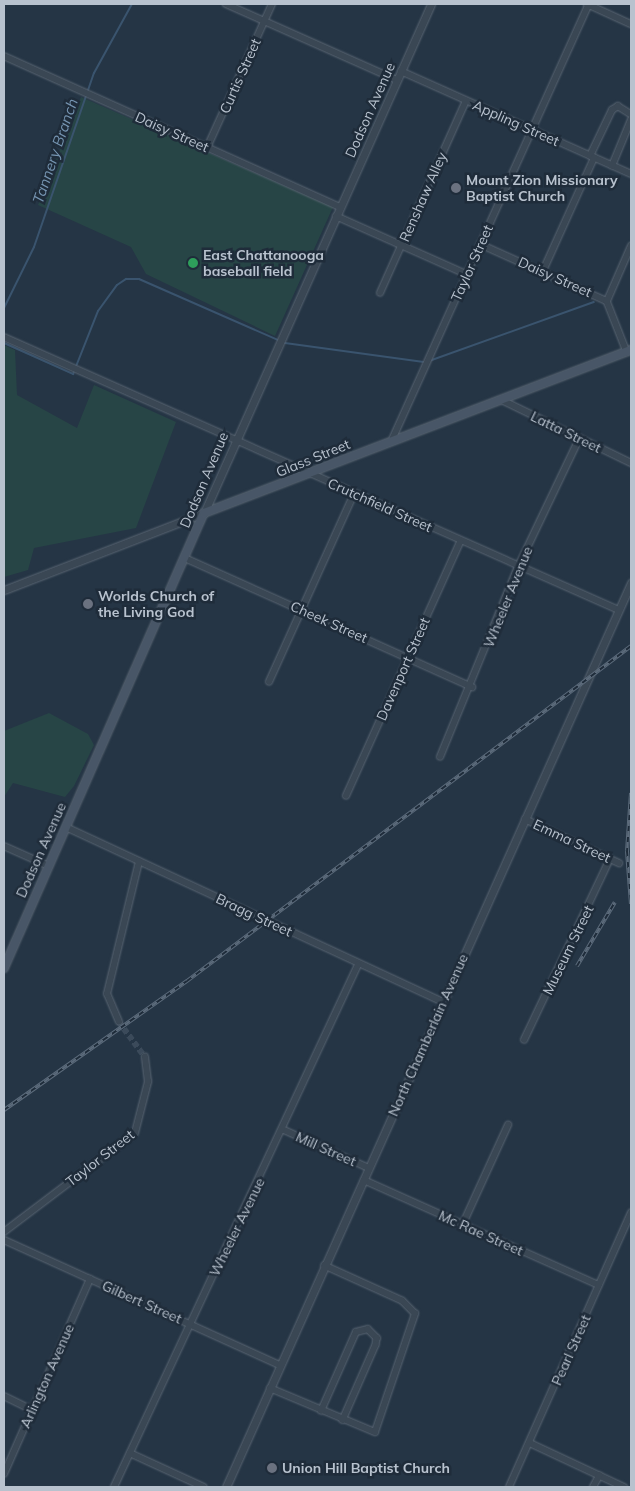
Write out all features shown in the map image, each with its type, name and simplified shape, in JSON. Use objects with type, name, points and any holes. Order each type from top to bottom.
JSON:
[{"type":"main road","name":"Glass Street","points":[[204,513],[629,351]]},
{"type":"main road","name":"Dodson Avenue","points":[[4,968],[47,865],[66,827],[204,513]]},
{"type":"street","points":[[226,4],[397,80]]},
{"type":"street","name":"Curtis Street","points":[[207,148],[272,4]]},
{"type":"street","name":"Dodson Avenue","points":[[204,513],[234,440],[432,4]]},
{"type":"street","points":[[588,4],[631,24]]},
{"type":"street","name":"Taylor Street","points":[[392,440],[588,4]]},
{"type":"street","name":"Daisy Street","points":[[4,56],[340,207]]},
{"type":"street","name":"Appling Street","points":[[401,71],[631,174]]},
{"type":"street","name":"Renshaw Alley","points":[[380,293],[466,100]]},
{"type":"street","points":[[543,271],[612,110],[618,106],[631,114]]},
{"type":"street","points":[[612,166],[631,120]]},
{"type":"street","points":[[336,216],[466,274]]},
{"type":"street","name":"Daisy Street","points":[[480,244],[606,300],[629,351]]},
{"type":"street","points":[[606,300],[631,246]]},
{"type":"street","name":"Crutchfield Street","points":[[4,337],[460,542],[619,610]]},
{"type":"street","name":"Latta Street","points":[[502,400],[631,463]]},
{"type":"street","name":"Wheeler Avenue","points":[[440,757],[472,687],[518,567],[579,439]]},
{"type":"street","points":[[269,682],[354,494]]},
{"type":"street","name":"Glass Street","points":[[4,590],[204,513]]},
{"type":"street","name":"Davenport Street","points":[[346,796],[460,542]]},
{"type":"street","name":"Cheek Street","points":[[185,558],[472,687]]},
{"type":"street","name":"North Chamberlain Avenue","points":[[226,1487],[279,1365],[631,584]]},
{"type":"street","name":"Emma Street","points":[[525,819],[619,863]]},
{"type":"street","name":"Bragg Street","points":[[66,827],[358,965],[443,1002]]},
{"type":"street","points":[[4,846],[47,865]]},
{"type":"street","name":"Museum Street","points":[[524,1040],[610,859]]},
{"type":"street","points":[[119,1022],[107,994],[139,862]]},
{"type":"street","name":"Wheeler Avenue","points":[[114,1487],[284,1130],[358,965]]},
{"type":"street","name":"Taylor Street","points":[[4,1232],[135,1133],[148,1082],[145,1057]]},
{"type":"street","points":[[462,1226],[508,1125]]},
{"type":"street","name":"Mill Street","points":[[284,1130],[369,1168]]},
{"type":"street","name":"Mc Rae Street","points":[[364,1180],[462,1226],[599,1285]]},
{"type":"street","name":"Pearl Street","points":[[509,1487],[631,1213]]},
{"type":"street","name":"Gilbert Street","points":[[4,1240],[279,1365]]},
{"type":"street","points":[[270,1388],[375,1432],[415,1314],[402,1301],[325,1266]]},
{"type":"street","name":"Arlington Avenue","points":[[4,1474],[90,1279]]},
{"type":"street","points":[[322,1411],[356,1332],[368,1329],[377,1338],[376,1346],[343,1420]]},
{"type":"street","points":[[4,1396],[33,1410]]},
{"type":"street","points":[[530,1443],[624,1487]]},
{"type":"street","points":[[130,1453],[204,1487]]},
{"type":"street","points":[[594,1487],[599,1476]]},
{"type":"green space","points":[[81,97],[333,207],[275,336],[146,274],[131,247],[38,205]]},
{"type":"green space","points":[[4,345],[15,350],[17,395],[77,428],[94,385],[176,422],[136,528],[34,548],[28,570],[4,577]]},
{"type":"green space","points":[[49,713],[88,734],[94,745],[74,786],[65,797],[13,783],[4,797],[4,731]]},
{"type":"waterway","name":"Tannery Branch","points":[[4,308],[34,247],[94,73],[132,4]]},
{"type":"waterway","points":[[4,343],[73,374],[98,311],[117,285],[126,279],[139,279],[285,343],[424,362]]},
{"type":"waterway","points":[[429,361],[594,302]]},
{"type":"tunnel","points":[[119,1022],[145,1057]]},
{"type":"railway","points":[[4,1110],[187,981],[631,646]]},
{"type":"railway","points":[[631,793],[627,851],[631,904]]},
{"type":"railway","points":[[577,966],[615,902]]},
{"type":"place","name":"Mount Zion Missionary Baptist Church","points":[[456,188]]},
{"type":"place","name":"East Chattanooga baseball field","points":[[193,263]]},
{"type":"place","name":"Worlds Church of the Living God","points":[[88,604]]},
{"type":"place","name":"Union Hill Baptist Church","points":[[272,1468]]}]
